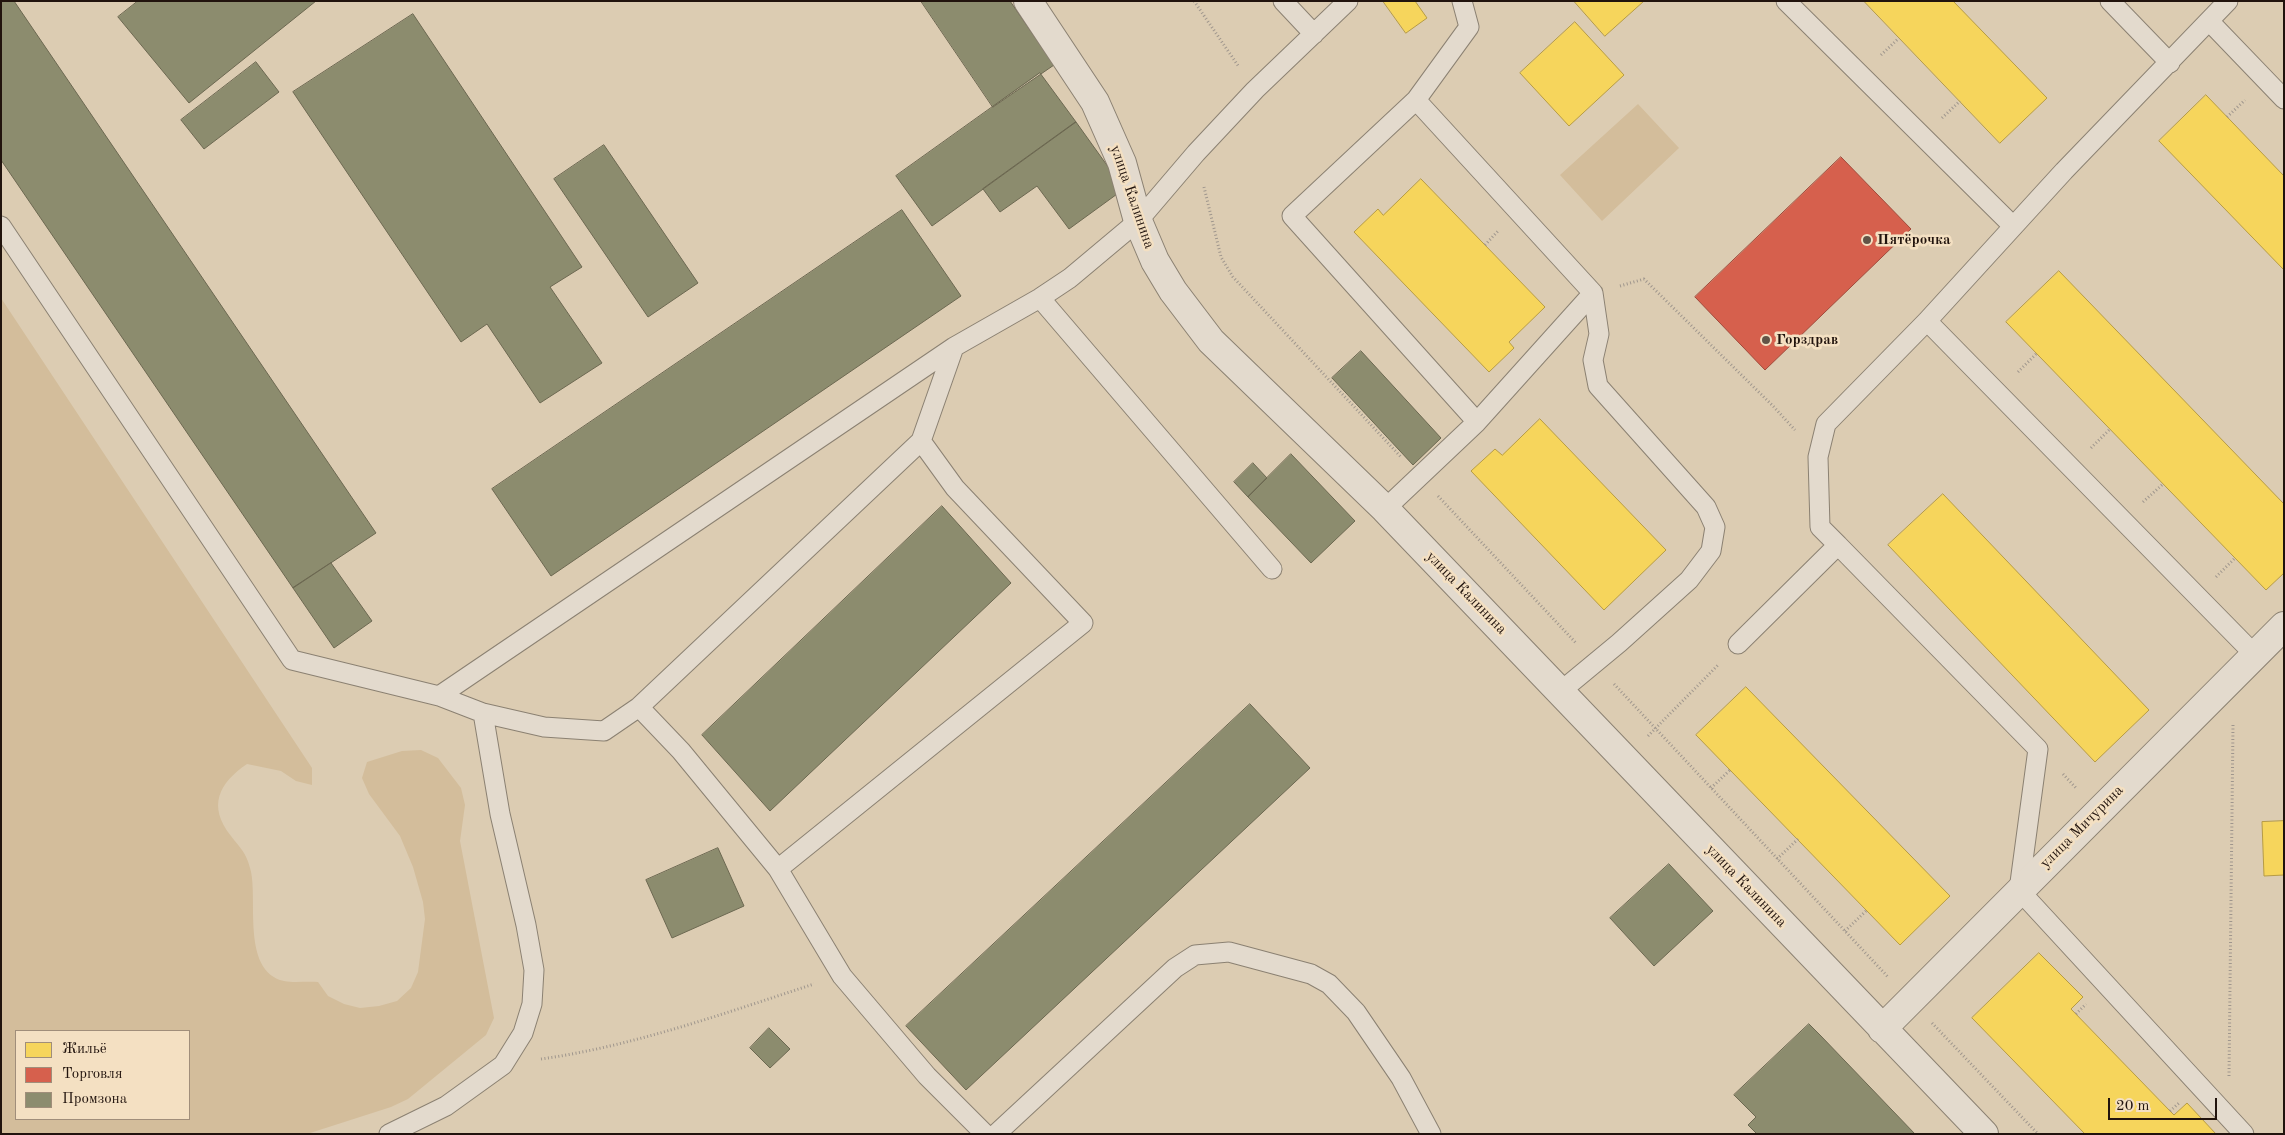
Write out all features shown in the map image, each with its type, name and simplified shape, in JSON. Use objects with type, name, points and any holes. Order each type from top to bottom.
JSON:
[{"type":"street","name":"улица Калинина","points":[[1028,1],[1095,102],[1122,163],[1138,221],[1155,261],[1173,291],[1212,341],[1385,509],[1984,1134]]},
{"type":"street","name":"улица Мичурина","points":[[1882,1029],[2284,626]]},
{"type":"lane","points":[[1283,1],[1314,34]]},
{"type":"lane","points":[[439,696],[954,347],[1040,298],[1070,278],[1138,221],[1196,152],[1255,90],[1348,1]]},
{"type":"lane","points":[[1462,1],[1469,27],[1416,100],[1292,216],[1477,422]]},
{"type":"lane","points":[[1786,1],[2013,226]]},
{"type":"lane","points":[[2110,1],[2170,63]]},
{"type":"lane","points":[[2228,1],[2064,171],[1927,320],[1826,424],[1818,457],[1820,527],[2038,749],[2019,890],[2244,1134]]},
{"type":"lane","points":[[2209,21],[2284,99]]},
{"type":"lane","points":[[1416,100],[1593,292],[1599,334],[1594,360],[1598,386],[1706,507],[1715,527],[1711,551],[1690,580],[1561,691]]},
{"type":"lane","points":[[1,226],[292,660],[439,696],[483,713],[544,727],[604,731],[639,707],[921,441],[954,347]]},
{"type":"lane","points":[[1385,509],[1477,422],[1593,292]]},
{"type":"lane","points":[[1040,298],[1272,569]]},
{"type":"lane","points":[[1927,320],[2255,655]]},
{"type":"lane","points":[[778,869],[1083,623],[955,488],[921,441]]},
{"type":"lane","points":[[1738,644],[1838,545]]},
{"type":"lane","points":[[639,707],[681,751],[778,869],[842,976],[927,1076],[985,1134]]},
{"type":"lane","points":[[390,1134],[446,1106],[503,1065],[523,1033],[532,1004],[534,970],[526,925],[500,814],[483,713]]},
{"type":"lane","points":[[996,1134],[1175,968],[1195,955],[1229,952],[1311,974],[1329,984],[1361,1019],[1401,1078],[1431,1134]]},
{"type":"path","points":[[1194,1],[1255,90]]},
{"type":"path","points":[[1593,292],[1644,279],[1774,406],[1818,457]]},
{"type":"path","points":[[1625,760],[1738,644]]},
{"type":"path","points":[[2229,1083],[2234,677]]},
{"type":"path","points":[[2038,749],[2098,811]]},
{"type":"path","points":[[1711,788],[1730,770]]},
{"type":"path","points":[[1778,859],[1798,839]]},
{"type":"path","points":[[1845,931],[1867,910]]},
{"type":"path","points":[[503,1065],[586,1052],[691,1024],[842,976]]},
{"type":"shaded area","points":[[1638,104],[1679,148],[1602,221],[1560,175]]},
{"type":"shaded area","points":[[1,298],[312,768],[312,785],[296,781],[281,771],[247,764],[237,771],[223,787],[218,805],[219,815],[224,825],[245,854],[250,868],[256,948],[261,963],[270,974],[284,981],[318,982],[328,996],[344,1004],[360,1008],[379,1006],[397,1001],[411,988],[418,972],[425,919],[423,902],[413,867],[400,836],[369,794],[362,778],[367,762],[402,751],[421,750],[438,758],[461,788],[465,805],[460,841],[494,1018],[486,1035],[408,1099],[391,1107],[307,1134],[1,1134]]},
{"type":"building: Жильё","points":[[1383,1],[1415,1],[1427,18],[1406,33]]},
{"type":"building: Жильё","points":[[1574,1],[1644,1],[1605,36]]},
{"type":"building: Жильё","points":[[1864,1],[1953,1],[2047,98],[2000,143]]},
{"type":"building: Жильё","points":[[1575,22],[1624,75],[1569,126],[1520,73]]},
{"type":"building: Жильё","points":[[2206,95],[2284,176],[2284,270],[2159,141]]},
{"type":"building: Жильё","points":[[1421,179],[1545,307],[1509,342],[1514,348],[1489,372],[1354,232],[1378,209],[1383,215]]},
{"type":"building: Жильё","points":[[2059,271],[2284,504],[2284,573],[2266,590],[2006,322]]},
{"type":"building: Жильё","points":[[1540,419],[1666,550],[1604,610],[1471,471],[1495,449],[1502,455]]},
{"type":"building: Жильё","points":[[1943,494],[2149,710],[2095,762],[1888,545]]},
{"type":"building: Жильё","points":[[1746,687],[1950,896],[1900,945],[1696,735]]},
{"type":"building: Жильё","points":[[2284,821],[2284,875],[2264,876],[2262,822]]},
{"type":"building: Жильё","points":[[2039,953],[2083,997],[2071,1009],[2170,1111],[2174,1115],[2187,1103],[2216,1134],[2085,1134],[1972,1018]]},
{"type":"building: Торговля","points":[[1841,157],[1911,229],[1765,370],[1695,297]]},
{"type":"building: Промзона","points":[[1,1],[14,1],[376,533],[293,588],[1,160]]},
{"type":"building: Промзона","points":[[138,1],[316,1],[189,103],[118,17]]},
{"type":"building: Промзона","points":[[921,1],[1010,1],[1054,65],[993,107]]},
{"type":"building: Промзона","points":[[413,14],[582,267],[550,287],[602,363],[540,403],[487,324],[461,342],[293,92]]},
{"type":"building: Промзона","points":[[256,62],[279,92],[204,149],[181,120]]},
{"type":"building: Промзона","points":[[1040,73],[1076,122],[932,226],[896,176]]},
{"type":"building: Промзона","points":[[1076,122],[1124,189],[1069,229],[1037,186],[1000,212],[983,189]]},
{"type":"building: Промзона","points":[[604,145],[698,283],[648,317],[554,179]]},
{"type":"building: Промзона","points":[[902,210],[961,296],[551,576],[492,489]]},
{"type":"building: Промзона","points":[[1361,351],[1441,438],[1413,465],[1332,378]]},
{"type":"building: Промзона","points":[[1291,454],[1355,521],[1311,563],[1248,497]]},
{"type":"building: Промзона","points":[[1253,463],[1267,478],[1248,497],[1234,482]]},
{"type":"building: Промзона","points":[[942,506],[1011,583],[770,811],[702,735]]},
{"type":"building: Промзона","points":[[331,563],[372,621],[334,648],[293,588]]},
{"type":"building: Промзона","points":[[1250,704],[1310,768],[966,1090],[906,1026]]},
{"type":"building: Промзона","points":[[718,848],[744,906],[672,938],[646,880]]},
{"type":"building: Промзона","points":[[1669,864],[1713,911],[1654,966],[1610,918]]},
{"type":"building: Промзона","points":[[1809,1024],[1915,1134],[1757,1134],[1748,1125],[1756,1117],[1734,1095]]},
{"type":"building: Промзона","points":[[769,1028],[790,1049],[770,1068],[750,1048]]},
{"type":"place","name":"Пятёрочка","points":[[1867,240]]},
{"type":"place","name":"Горздрав","points":[[1766,340]]}]
